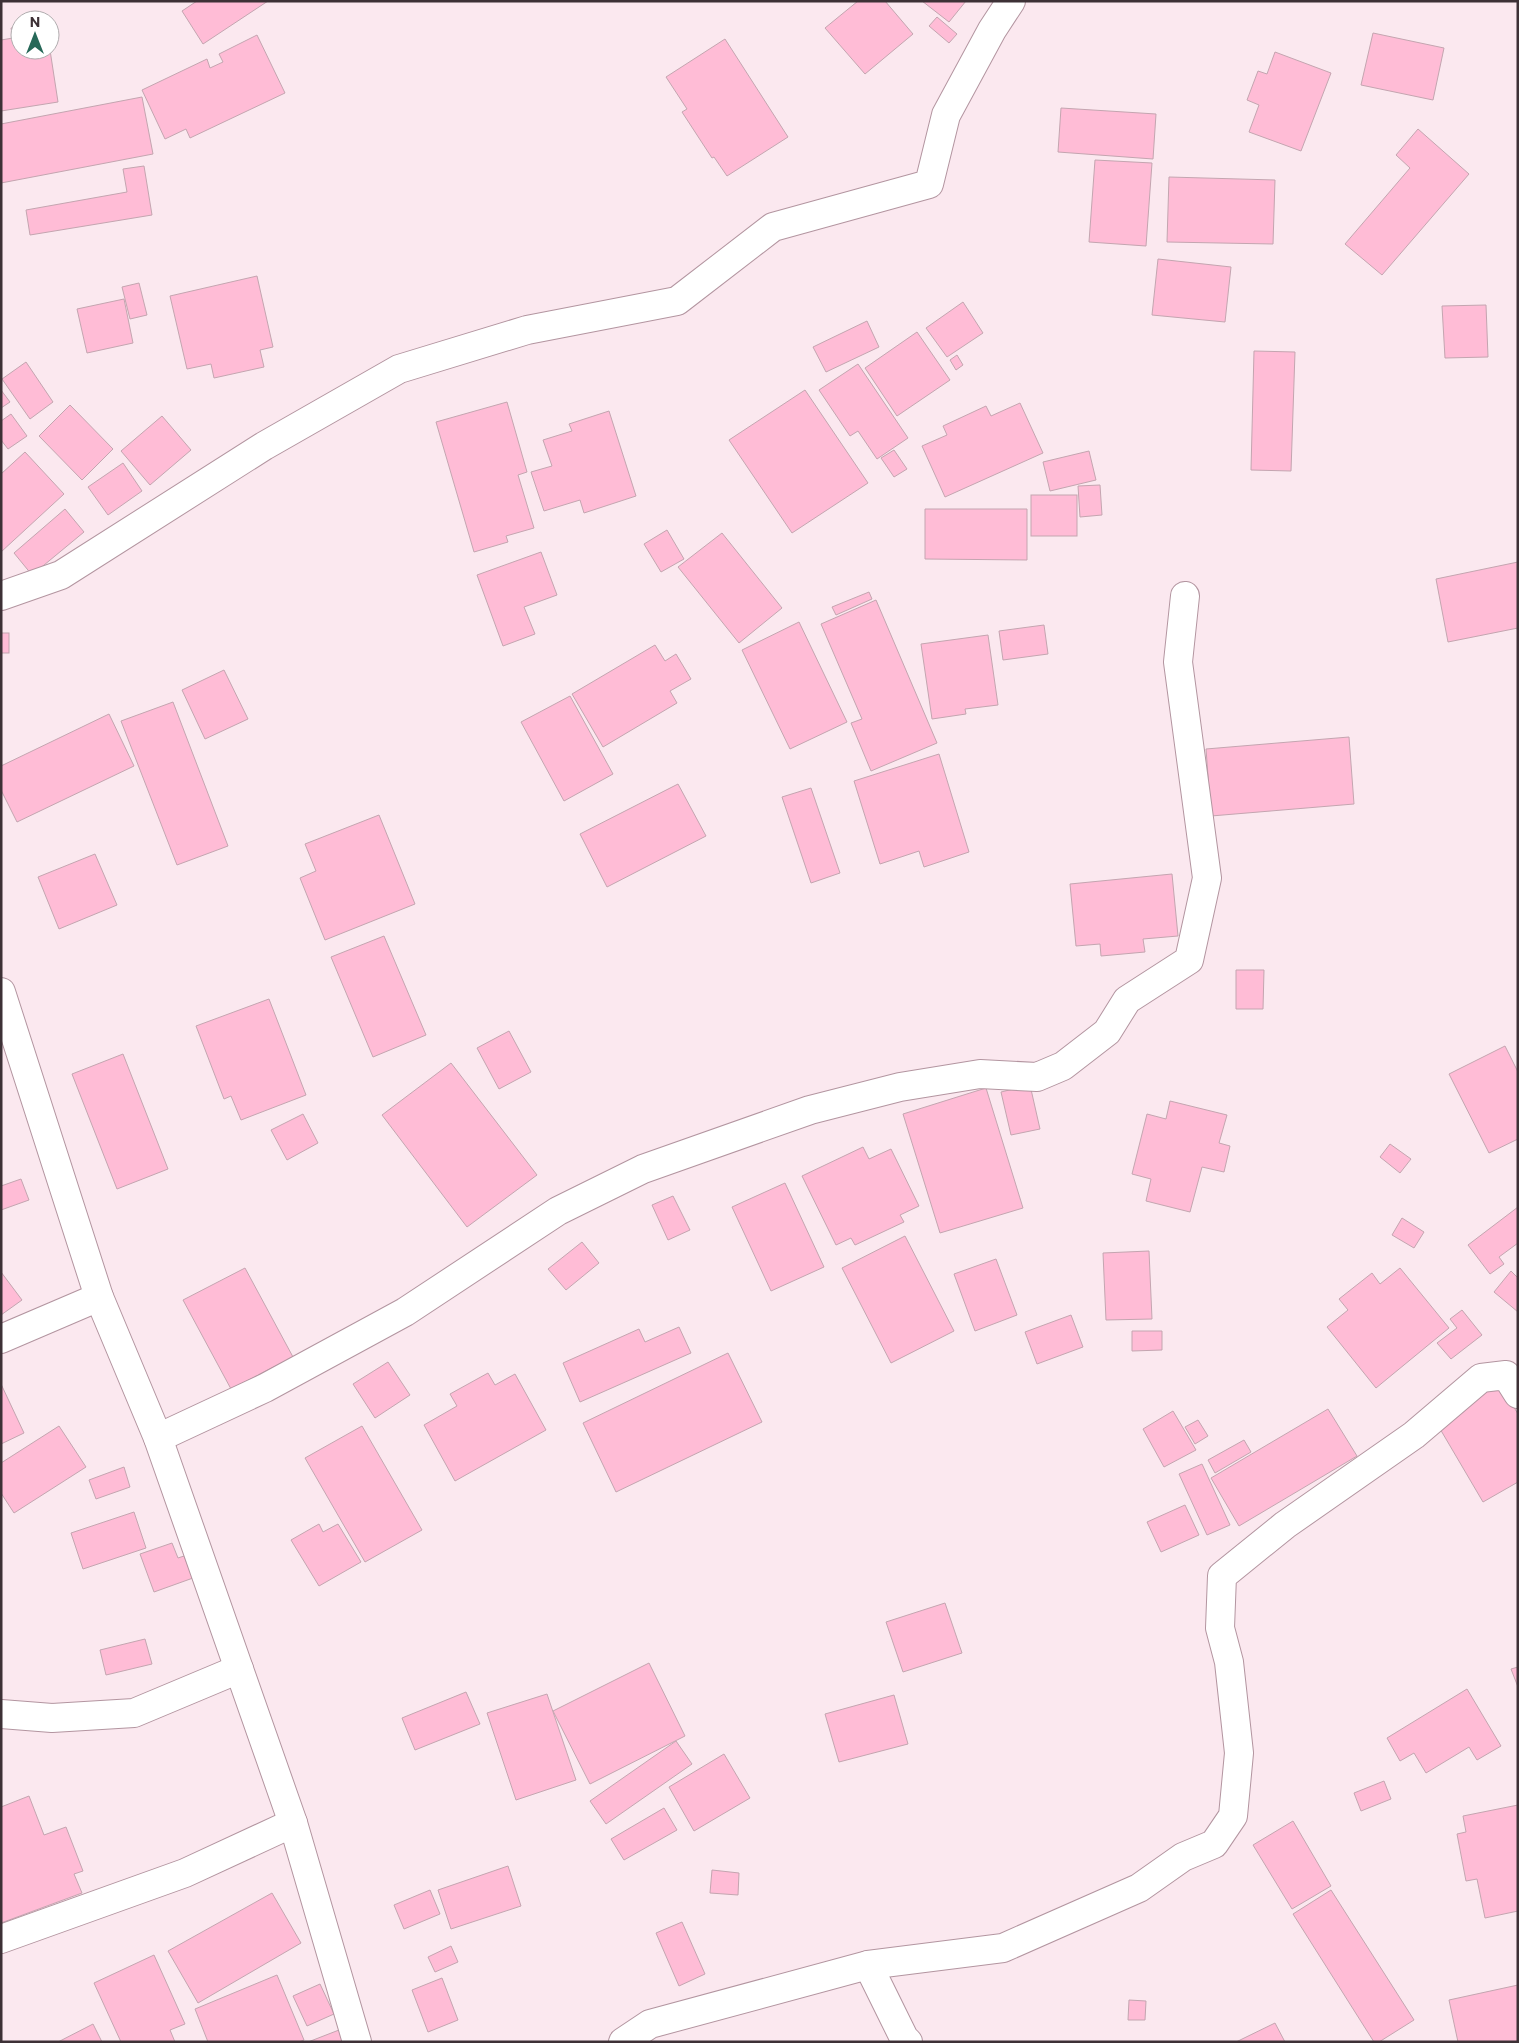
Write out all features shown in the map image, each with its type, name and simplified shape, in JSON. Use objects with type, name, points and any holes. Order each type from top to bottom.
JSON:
[{"type":"street","points":[[1,596],[61,575],[264,446],[399,369],[528,330],[677,301],[773,227],[929,184],[946,115],[992,30],[1011,1]]},
{"type":"street","points":[[158,1438],[265,1388],[405,1312],[558,1211],[642,1168],[810,1110],[900,1087],[980,1074],[1037,1077],[1063,1066],[1108,1032],[1127,1000],[1189,960],[1207,878],[1178,662],[1185,596]]},
{"type":"street","points":[[1,992],[99,1297],[158,1438],[293,1823],[357,2042]]},
{"type":"street","points":[[1,1339],[99,1297]]},
{"type":"street","points":[[623,2042],[650,2024],[868,1964],[1003,1948],[1139,1888],[1183,1857],[1214,1844],[1233,1816],[1239,1753],[1228,1662],[1220,1628],[1222,1576],[1285,1525],[1414,1435],[1481,1378],[1506,1375],[1518,1394]]},
{"type":"street","points":[[1,1714],[52,1718],[134,1713],[239,1669]]},
{"type":"street","points":[[1,1939],[185,1873],[293,1823]]},
{"type":"street","points":[[868,1964],[904,2038],[908,2042]]},
{"type":"building","points":[[197,1],[268,1],[203,44],[182,11]]},
{"type":"building","points":[[858,1],[885,1],[913,34],[865,74],[825,28]]},
{"type":"building","points":[[922,1],[966,1],[949,22]]},
{"type":"building","points":[[937,17],[957,34],[949,43],[929,26]]},
{"type":"building","points":[[1373,33],[1444,48],[1433,100],[1361,85]]},
{"type":"building","points":[[257,35],[285,93],[190,138],[186,129],[165,139],[142,90],[207,59],[210,68],[223,62],[219,54]]},
{"type":"building","points":[[10,38],[10,60],[52,60],[58,102],[1,111],[1,40]]},
{"type":"building","points":[[725,39],[788,137],[727,176],[714,157],[712,158],[682,112],[687,109],[666,77]]},
{"type":"building","points":[[1275,52],[1331,73],[1301,151],[1249,132],[1259,105],[1247,100],[1258,71],[1267,74]]},
{"type":"building","points":[[142,97],[153,154],[1,183],[1,124]]},
{"type":"building","points":[[1061,108],[1156,114],[1153,159],[1058,152]]},
{"type":"building","points":[[1418,129],[1469,174],[1382,275],[1345,244],[1410,168],[1396,155]]},
{"type":"building","points":[[1095,160],[1152,163],[1146,246],[1089,242]]},
{"type":"building","points":[[144,166],[152,215],[30,235],[26,210],[127,192],[123,169]]},
{"type":"building","points":[[1169,177],[1275,180],[1273,244],[1167,242]]},
{"type":"building","points":[[1158,259],[1231,267],[1225,322],[1152,315]]},
{"type":"building","points":[[257,276],[273,347],[260,350],[264,367],[214,378],[211,364],[187,369],[170,296]]},
{"type":"building","points":[[139,283],[147,315],[130,319],[122,287]]},
{"type":"building","points":[[124,299],[133,343],[87,353],[77,309]]},
{"type":"building","points":[[963,302],[983,333],[947,357],[926,328]]},
{"type":"building","points":[[1486,305],[1488,357],[1445,358],[1442,306]]},
{"type":"building","points":[[867,321],[879,347],[826,372],[813,347]]},
{"type":"building","points":[[917,332],[950,380],[897,416],[865,368]]},
{"type":"building","points":[[1254,351],[1295,352],[1291,471],[1251,470]]},
{"type":"building","points":[[957,355],[963,365],[956,370],[950,360]]},
{"type":"building","points":[[26,362],[53,402],[30,419],[2,379]]},
{"type":"building","points":[[858,364],[908,438],[877,459],[858,431],[850,436],[819,390]]},
{"type":"building","points":[[1,390],[10,402],[1,408]]},
{"type":"building","points":[[805,390],[868,483],[792,533],[729,440]]},
{"type":"building","points":[[507,402],[527,472],[518,475],[534,528],[506,536],[508,542],[474,552],[436,422]]},
{"type":"building","points":[[1020,403],[1043,453],[945,497],[922,446],[947,435],[943,426],[986,406],[991,416]]},
{"type":"building","points":[[70,405],[113,449],[82,480],[39,436]]},
{"type":"building","points":[[609,411],[636,496],[584,513],[580,500],[544,511],[531,472],[552,466],[543,440],[572,431],[569,424]]},
{"type":"building","points":[[11,414],[27,436],[8,449],[1,440],[1,421]]},
{"type":"building","points":[[162,416],[191,450],[150,485],[121,451]]},
{"type":"building","points":[[894,450],[907,469],[894,477],[881,458]]},
{"type":"building","points":[[1089,451],[1096,480],[1050,491],[1043,462]]},
{"type":"building","points":[[25,452],[64,494],[1,552],[1,474]]},
{"type":"building","points":[[123,463],[142,491],[108,515],[88,487]]},
{"type":"building","points":[[1100,485],[1102,515],[1080,517],[1078,486]]},
{"type":"building","points":[[1031,495],[1077,495],[1077,536],[1031,536]]},
{"type":"building","points":[[65,509],[84,532],[32,575],[14,553]]},
{"type":"building","points":[[925,509],[1027,509],[1027,560],[925,559]]},
{"type":"building","points":[[667,530],[684,559],[661,572],[644,544]]},
{"type":"building","points":[[722,533],[782,608],[739,643],[678,567]]},
{"type":"building","points":[[541,552],[557,595],[524,607],[535,634],[503,646],[477,575]]},
{"type":"building","points":[[1518,562],[1518,628],[1448,642],[1436,579]]},
{"type":"building","points":[[869,592],[872,599],[836,615],[832,607]]},
{"type":"building","points":[[876,600],[937,743],[871,771],[851,723],[862,719],[821,624]]},
{"type":"building","points":[[799,622],[847,722],[790,749],[742,650]]},
{"type":"building","points":[[1044,625],[1048,654],[1003,660],[999,631]]},
{"type":"building","points":[[1,633],[9,633],[9,653],[1,653]]},
{"type":"building","points":[[988,635],[998,705],[965,709],[966,714],[932,719],[921,644]]},
{"type":"building","points":[[655,645],[665,661],[676,654],[691,679],[670,691],[677,703],[603,747],[572,694]]},
{"type":"building","points":[[224,670],[248,719],[205,739],[182,690]]},
{"type":"building","points":[[570,696],[613,774],[564,801],[521,722]]},
{"type":"building","points":[[173,702],[228,846],[177,865],[121,721]]},
{"type":"building","points":[[109,714],[134,766],[17,822],[1,790],[1,766]]},
{"type":"building","points":[[1349,737],[1354,804],[1211,816],[1206,749]]},
{"type":"building","points":[[939,754],[969,852],[924,867],[919,851],[880,864],[854,781]]},
{"type":"building","points":[[678,784],[706,836],[607,887],[580,834]]},
{"type":"building","points":[[811,788],[840,873],[811,883],[782,797]]},
{"type":"building","points":[[379,815],[415,904],[325,940],[300,878],[316,871],[305,844]]},
{"type":"building","points":[[95,854],[117,905],[59,929],[38,877]]},
{"type":"building","points":[[1172,874],[1178,936],[1143,939],[1145,952],[1101,956],[1100,944],[1076,946],[1070,884]]},
{"type":"building","points":[[384,936],[426,1035],[373,1057],[331,957]]},
{"type":"building","points":[[1236,970],[1264,970],[1263,1009],[1236,1009]]},
{"type":"building","points":[[269,999],[306,1095],[241,1120],[231,1096],[224,1099],[196,1026]]},
{"type":"building","points":[[509,1031],[531,1072],[499,1089],[477,1048]]},
{"type":"building","points":[[1505,1046],[1518,1072],[1518,1139],[1489,1153],[1449,1074]]},
{"type":"building","points":[[123,1054],[168,1169],[117,1189],[72,1074]]},
{"type":"building","points":[[451,1063],[537,1175],[467,1227],[382,1115]]},
{"type":"building","points":[[1030,1085],[1040,1129],[1011,1135],[1001,1092]]},
{"type":"building","points":[[986,1088],[1023,1208],[940,1233],[903,1114]]},
{"type":"building","points":[[1170,1101],[1227,1115],[1219,1143],[1230,1146],[1224,1172],[1202,1167],[1190,1212],[1146,1201],[1151,1179],[1132,1174],[1147,1114],[1166,1119]]},
{"type":"building","points":[[303,1114],[318,1143],[287,1160],[271,1130]]},
{"type":"building","points":[[1390,1144],[1411,1159],[1400,1173],[1380,1157]]},
{"type":"building","points":[[863,1147],[869,1159],[891,1149],[919,1206],[900,1215],[904,1222],[855,1245],[851,1238],[836,1245],[802,1176]]},
{"type":"building","points":[[21,1179],[29,1200],[1,1210],[1,1186]]},
{"type":"building","points":[[785,1183],[824,1267],[771,1291],[732,1207]]},
{"type":"building","points":[[673,1196],[690,1230],[668,1240],[652,1205]]},
{"type":"building","points":[[1518,1207],[1518,1243],[1499,1257],[1504,1264],[1490,1274],[1468,1245]]},
{"type":"building","points":[[1402,1218],[1424,1232],[1414,1248],[1392,1235]]},
{"type":"building","points":[[905,1236],[954,1331],[891,1363],[842,1268]]},
{"type":"building","points":[[582,1242],[599,1263],[566,1290],[548,1269]]},
{"type":"building","points":[[1149,1251],[1152,1319],[1106,1320],[1103,1253]]},
{"type":"building","points":[[996,1259],[1017,1315],[975,1331],[954,1274]]},
{"type":"building","points":[[245,1268],[293,1357],[231,1389],[183,1300]]},
{"type":"building","points":[[1400,1268],[1449,1328],[1376,1388],[1327,1327],[1348,1310],[1339,1299],[1372,1273],[1380,1284]]},
{"type":"building","points":[[1511,1271],[1518,1278],[1518,1312],[1494,1292]]},
{"type":"building","points":[[1,1272],[22,1300],[1,1315]]},
{"type":"building","points":[[1462,1310],[1482,1335],[1451,1359],[1437,1343],[1457,1328],[1450,1319]]},
{"type":"building","points":[[1071,1315],[1083,1347],[1037,1364],[1025,1332]]},
{"type":"building","points":[[679,1327],[691,1353],[580,1402],[563,1363],[639,1329],[645,1342]]},
{"type":"building","points":[[1132,1331],[1162,1331],[1162,1350],[1132,1351]]},
{"type":"building","points":[[728,1353],[762,1422],[616,1492],[583,1423]]},
{"type":"building","points":[[388,1362],[410,1395],[375,1418],[353,1384]]},
{"type":"building","points":[[488,1373],[495,1385],[515,1374],[546,1430],[455,1481],[424,1425],[457,1406],[450,1394]]},
{"type":"building","points":[[1,1384],[24,1433],[1,1444]]},
{"type":"building","points":[[1500,1384],[1518,1414],[1518,1482],[1483,1502],[1436,1422]]},
{"type":"building","points":[[1328,1409],[1357,1456],[1239,1526],[1211,1478]]},
{"type":"building","points":[[1173,1411],[1196,1450],[1164,1467],[1143,1429]]},
{"type":"building","points":[[1198,1420],[1208,1436],[1195,1444],[1185,1427]]},
{"type":"building","points":[[59,1426],[86,1467],[14,1513],[1,1493],[1,1463]]},
{"type":"building","points":[[362,1426],[422,1530],[365,1562],[305,1458]]},
{"type":"building","points":[[1244,1440],[1251,1452],[1215,1473],[1208,1460]]},
{"type":"building","points":[[1202,1464],[1230,1525],[1207,1535],[1179,1474]]},
{"type":"building","points":[[124,1467],[130,1487],[96,1499],[89,1480]]},
{"type":"building","points":[[1185,1505],[1199,1535],[1161,1552],[1147,1522]]},
{"type":"building","points":[[134,1512],[146,1548],[83,1569],[71,1533]]},
{"type":"building","points":[[319,1524],[323,1532],[338,1524],[361,1562],[319,1586],[291,1540]]},
{"type":"building","points":[[172,1543],[178,1558],[184,1556],[193,1578],[154,1592],[140,1554]]},
{"type":"building","points":[[945,1603],[962,1653],[903,1672],[886,1622]]},
{"type":"building","points":[[145,1639],[152,1664],[106,1675],[100,1650]]},
{"type":"building","points":[[649,1663],[685,1736],[590,1784],[553,1711]]},
{"type":"building","points":[[1518,1667],[1518,1687],[1511,1669]]},
{"type":"building","points":[[1467,1689],[1501,1746],[1477,1760],[1469,1747],[1426,1773],[1414,1753],[1400,1761],[1387,1738]]},
{"type":"building","points":[[466,1692],[480,1724],[415,1750],[402,1718]]},
{"type":"building","points":[[547,1694],[576,1780],[516,1800],[487,1713]]},
{"type":"building","points":[[894,1695],[908,1744],[839,1762],[825,1714]]},
{"type":"building","points":[[676,1741],[692,1764],[606,1824],[590,1801]]},
{"type":"building","points":[[724,1754],[750,1798],[694,1831],[669,1787]]},
{"type":"building","points":[[1384,1781],[1391,1799],[1361,1811],[1354,1793]]},
{"type":"building","points":[[29,1796],[44,1835],[66,1827],[83,1871],[74,1874],[82,1893],[1,1923],[1,1807]]},
{"type":"building","points":[[1518,1805],[1518,1911],[1485,1918],[1477,1879],[1466,1881],[1457,1834],[1466,1832],[1463,1816]]},
{"type":"building","points":[[664,1808],[677,1830],[624,1860],[611,1839]]},
{"type":"building","points":[[1293,1821],[1331,1886],[1292,1909],[1253,1845]]},
{"type":"building","points":[[508,1866],[521,1906],[451,1929],[438,1890]]},
{"type":"building","points":[[712,1870],[739,1873],[738,1895],[710,1893]]},
{"type":"building","points":[[430,1890],[440,1914],[404,1929],[394,1905]]},
{"type":"building","points":[[1331,1890],[1414,2020],[1379,2042],[1374,2042],[1293,1914]]},
{"type":"building","points":[[272,1893],[301,1943],[198,2003],[168,1951]]},
{"type":"building","points":[[682,1922],[705,1974],[679,1986],[656,1933]]},
{"type":"building","points":[[451,1946],[458,1962],[435,1972],[428,1957]]},
{"type":"building","points":[[154,1955],[185,2024],[170,2030],[175,2042],[121,2042],[94,1983]]},
{"type":"building","points":[[277,1975],[304,2040],[299,2042],[208,2042],[195,2009]]},
{"type":"building","points":[[442,1978],[458,2020],[428,2032],[412,1990]]},
{"type":"building","points":[[320,1984],[334,2014],[307,2026],[293,1996]]},
{"type":"building","points":[[1518,1985],[1518,2042],[1458,2042],[1449,2000]]},
{"type":"building","points":[[1129,2000],[1146,2001],[1145,2020],[1128,2020]]},
{"type":"building","points":[[1275,2023],[1285,2042],[1236,2042]]},
{"type":"building","points":[[93,2024],[102,2042],[58,2042]]},
{"type":"building","points":[[339,2030],[344,2042],[308,2042]]}]
